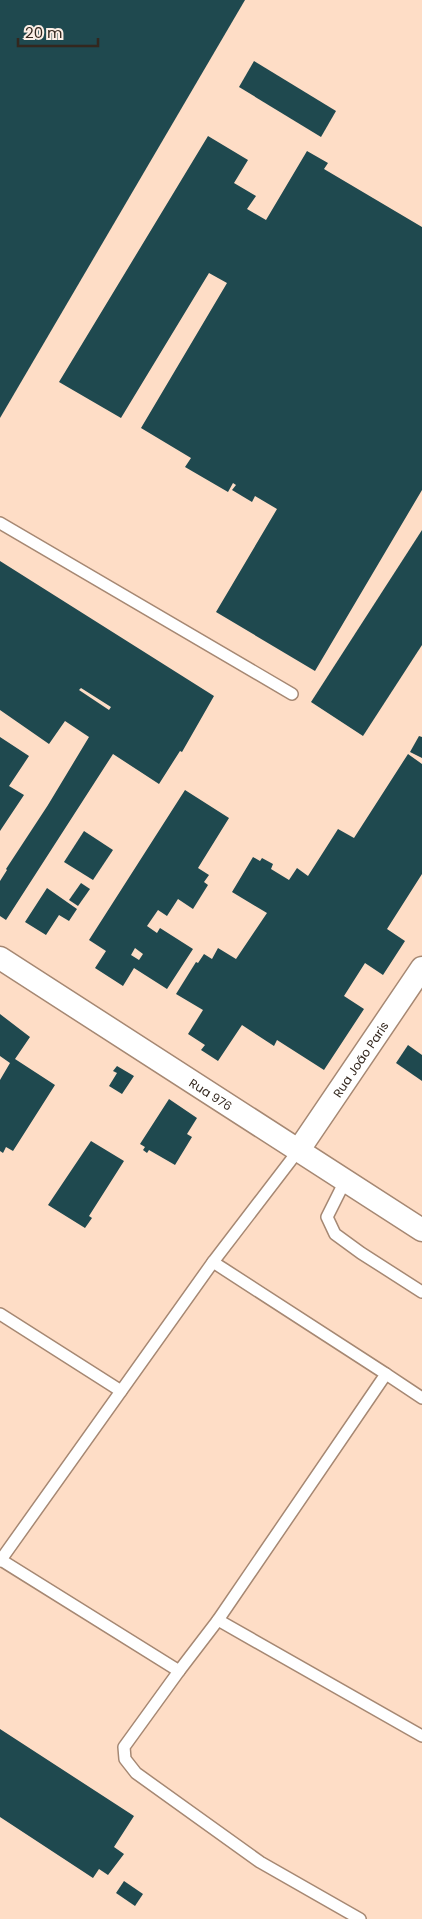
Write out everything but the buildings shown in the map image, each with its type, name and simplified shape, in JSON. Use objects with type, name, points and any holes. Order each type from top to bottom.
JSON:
[{"type":"street","name":"Rua 976","points":[[0,958],[422,1230]]},
{"type":"street","name":"Rua João Paris","points":[[298,1151],[422,968]]},
{"type":"lane","points":[[0,523],[292,694]]},
{"type":"lane","points":[[179,1671],[0,1560],[213,1262],[298,1151]]},
{"type":"lane","points":[[346,1181],[327,1217],[334,1234],[361,1254],[422,1292]]},
{"type":"lane","points":[[213,1262],[422,1398]]},
{"type":"lane","points":[[0,1314],[121,1391]]},
{"type":"lane","points":[[360,1919],[260,1862],[136,1773],[125,1759],[124,1747],[218,1620],[386,1374]]},
{"type":"lane","points":[[218,1620],[422,1736]]}]
